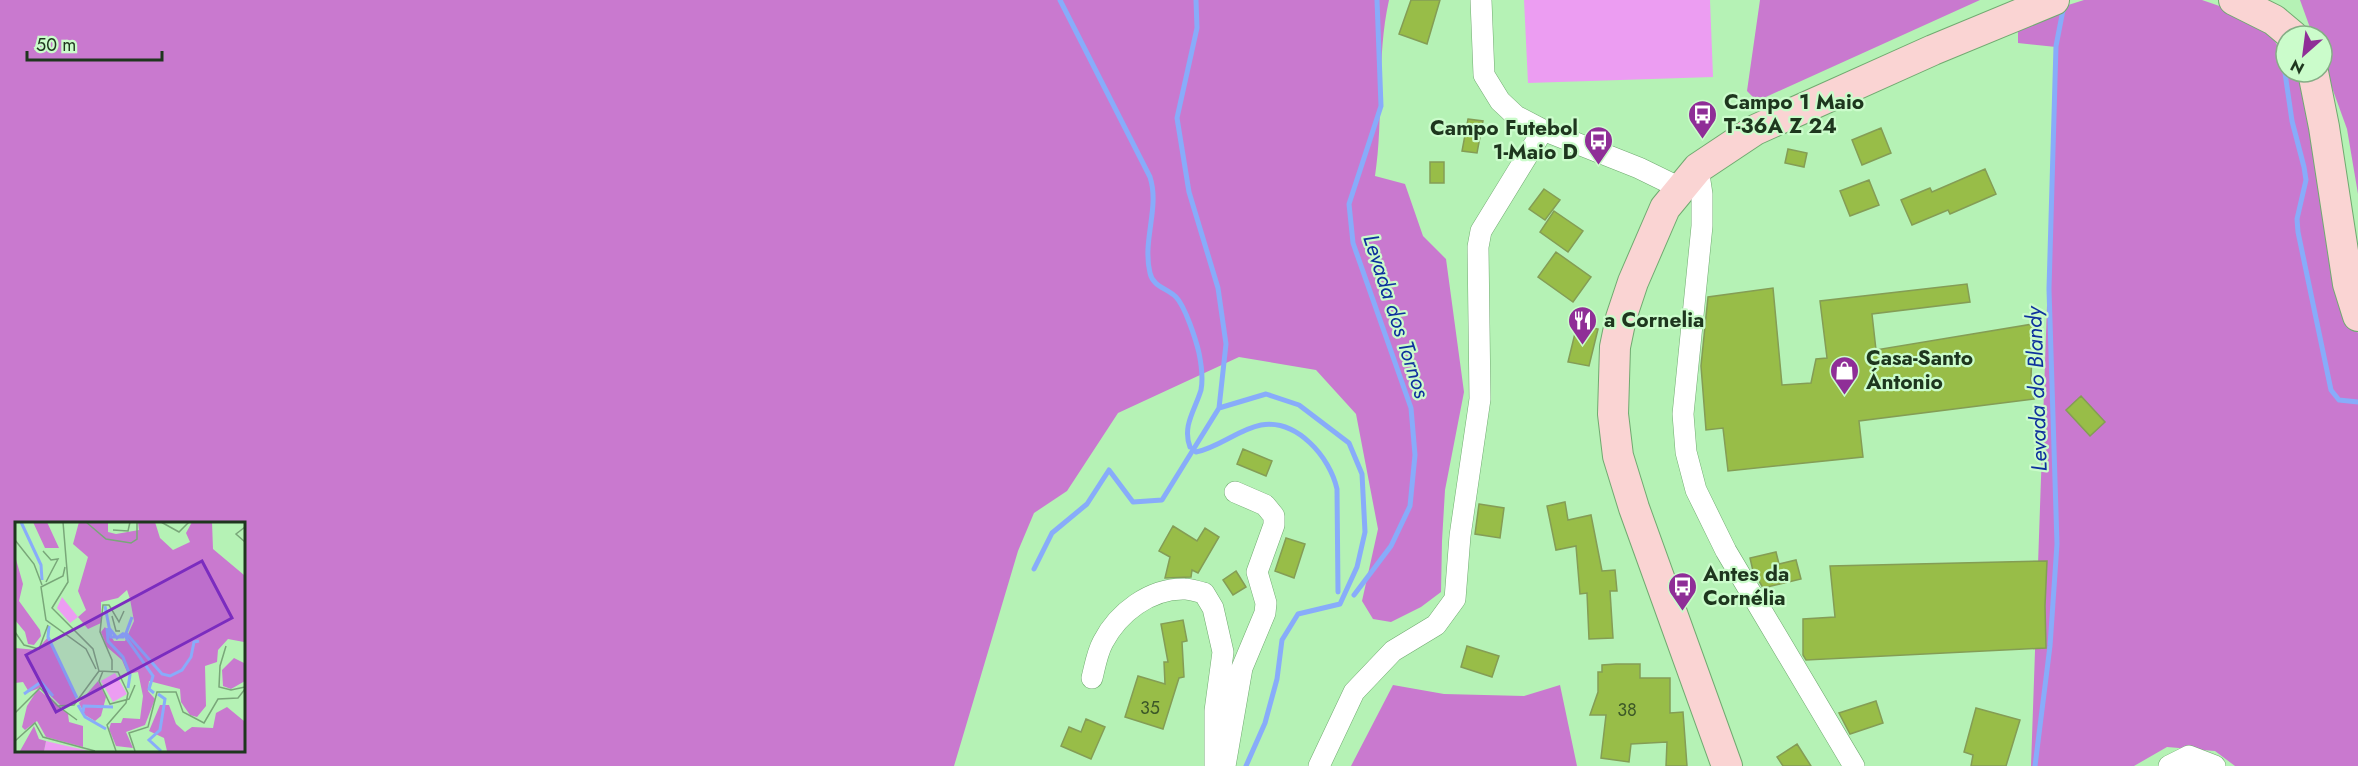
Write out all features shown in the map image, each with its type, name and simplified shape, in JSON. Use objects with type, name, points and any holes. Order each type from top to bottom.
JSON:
[{"type":"main road","points":[[1727,766],[1634,508],[1618,456],[1613,414],[1613,379],[1621,318],[1633,282],[1665,208],[1689,178],[1755,130],[1933,50],[2054,0]]},
{"type":"main road","points":[[2234,0],[2279,24]]},
{"type":"main road","points":[[2315,84],[2348,284],[2358,316]]},
{"type":"street","points":[[1481,0],[1484,75],[1500,100],[1516,116],[1543,130],[1639,168],[1689,178],[1702,194],[1683,414],[1686,452],[1696,490],[1726,550],[1854,766]]},
{"type":"street","points":[[1319,766],[1354,692],[1393,651],[1436,625],[1455,599],[1460,536],[1480,399],[1480,231],[1543,130]]},
{"type":"street","points":[[1225,766],[1242,668],[1265,613],[1266,603],[1257,572],[1274,525],[1274,516],[1265,505],[1235,492]]},
{"type":"street","points":[[1092,678],[1102,643],[1119,617],[1136,603],[1164,593],[1185,589],[1204,594],[1213,608],[1223,652],[1215,711],[1215,766]]},
{"type":"street","points":[[2169,766],[2189,756],[2215,766]]},
{"type":"shaded area","points":[[0,0],[1389,0],[1381,66],[1375,176],[1405,184],[1423,236],[1446,259],[1464,392],[1445,490],[1441,592],[1421,607],[1391,622],[1373,619],[1362,601],[1378,529],[1356,414],[1316,370],[1239,357],[1118,413],[1067,491],[1034,513],[1018,551],[954,766],[0,766]]},
{"type":"shaded area","points":[[1524,0],[1710,0],[1713,77],[1528,83]]},
{"type":"shaded area","points":[[1760,0],[1980,0],[1757,101],[1747,91]]},
{"type":"shaded area","points":[[2084,0],[2202,0],[2263,21],[2274,40],[2274,84],[2301,85],[2321,164],[2343,306],[2358,333],[2358,766],[2235,766],[2215,751],[2167,747],[2134,766],[2031,766],[2056,47],[2018,43],[2018,21]]},
{"type":"shaded area","points":[[2300,0],[2358,0],[2358,194],[2347,129],[2331,84],[2334,84],[2334,24],[2309,24]]},
{"type":"shaded area","points":[[1393,685],[1444,694],[1524,696],[1560,685],[1577,766],[1351,766]]},
{"type":"building","points":[[1411,0],[1440,0],[1427,44],[1399,34]]},
{"type":"building","points":[[1468,119],[1483,121],[1477,153],[1462,151]]},
{"type":"building","points":[[1881,128],[1891,153],[1862,165],[1852,140]]},
{"type":"building","points":[[1788,149],[1807,153],[1804,167],[1785,163]]},
{"type":"building","points":[[1430,162],[1444,162],[1444,183],[1430,183]]},
{"type":"building","points":[[1985,169],[1996,194],[1950,214],[1948,210],[1912,225],[1901,200],[1930,188],[1932,192]]},
{"type":"building","points":[[1869,180],[1879,205],[1850,216],[1840,191]]},
{"type":"building","points":[[1544,189],[1560,200],[1545,220],[1529,209]]},
{"type":"building","points":[[1554,211],[1583,231],[1568,252],[1540,232]]},
{"type":"building","points":[[1556,252],[1591,277],[1573,302],[1538,277]]},
{"type":"building","points":[[1967,284],[1970,302],[1872,314],[1876,350],[2033,324],[2031,379],[2034,399],[1859,421],[1863,457],[1728,471],[1723,428],[1706,430],[1701,366],[1708,297],[1773,288],[1782,385],[1811,383],[1816,359],[1827,358],[1820,301]]},
{"type":"building","name":"a Cornelia","points":[[1577,325],[1598,329],[1589,366],[1568,362]]},
{"type":"building","points":[[2081,396],[2105,422],[2090,436],[2066,410]]},
{"type":"building","points":[[1243,449],[1272,461],[1266,476],[1237,464]]},
{"type":"building","points":[[1565,502],[1568,520],[1591,515],[1602,571],[1615,570],[1617,591],[1610,591],[1613,638],[1589,639],[1587,593],[1580,594],[1576,546],[1556,550],[1547,506]]},
{"type":"building","points":[[1479,504],[1504,508],[1500,538],[1475,534]]},
{"type":"building","points":[[1173,526],[1197,541],[1205,528],[1219,537],[1198,573],[1192,570],[1191,577],[1165,578],[1170,557],[1159,551]]},
{"type":"building","points":[[1286,538],[1305,544],[1294,578],[1275,571]]},
{"type":"building","points":[[1776,552],[1779,564],[1796,560],[1801,579],[1763,588],[1753,571],[1750,558]]},
{"type":"building","points":[[2047,561],[2046,648],[1806,660],[1803,655],[1803,619],[1835,617],[1830,566]]},
{"type":"building","points":[[1236,571],[1246,587],[1233,595],[1223,580]]},
{"type":"building","points":[[1183,620],[1187,641],[1182,642],[1184,677],[1179,678],[1163,729],[1125,717],[1138,676],[1165,684],[1164,662],[1168,662],[1161,624]]},
{"type":"building","points":[[1467,646],[1499,656],[1492,677],[1461,667]]},
{"type":"building","points":[[1640,664],[1640,678],[1670,678],[1670,713],[1683,712],[1687,766],[1666,766],[1667,742],[1631,744],[1629,762],[1601,758],[1606,715],[1590,715],[1598,692],[1598,672],[1602,672],[1602,665]]},
{"type":"building","points":[[1876,701],[1883,723],[1850,734],[1839,713]]},
{"type":"building","points":[[1976,708],[2020,720],[2006,766],[1971,766],[1973,755],[1964,752]]},
{"type":"building","points":[[1086,719],[1105,727],[1091,759],[1061,746],[1069,727],[1081,732]]},
{"type":"building","points":[[1797,744],[1811,766],[1783,766],[1777,757]]},
{"type":"waterway","name":"Levada dos Tornos","points":[[1060,0],[1150,177],[1153,189],[1148,248],[1150,273],[1154,281],[1179,301],[1198,347],[1202,377],[1201,390],[1188,425],[1190,447]]},
{"type":"waterway","points":[[1034,569],[1052,533],[1087,504],[1109,470],[1133,502],[1162,500],[1219,408],[1226,344],[1218,288],[1189,192],[1177,118],[1197,28],[1196,0]]},
{"type":"waterway","name":"Levada dos Tornos","points":[[1354,595],[1391,546],[1410,506],[1415,455],[1411,408],[1353,243],[1349,204],[1381,106],[1377,0]]},
{"type":"waterway","name":"Levada do Blandy","points":[[2035,766],[2050,646],[2057,544],[2049,289],[2056,46],[2063,10]]},
{"type":"waterway","name":"Levada dos Tornos","points":[[2287,84],[2292,121],[2306,180],[2297,219],[2298,232],[2331,390],[2339,400],[2358,402]]},
{"type":"waterway","points":[[1219,408],[1266,394],[1299,405],[1349,443],[1362,474],[1365,532],[1357,567],[1340,604],[1298,614],[1282,640],[1277,679],[1265,723],[1246,766]]},
{"type":"waterway","name":"Levada dos Tornos","points":[[1196,452],[1261,425],[1287,428],[1310,443],[1327,465],[1337,489],[1338,592]]},
{"type":"place","name":"Campo 1 Maio T-36A Z 24","points":[[1703,140]]},
{"type":"place","name":"Campo Futebol 1-Maio D","points":[[1599,166]]},
{"type":"place","name":"a Cornelia","points":[[1583,346]]},
{"type":"place","name":"Casa-Santo Ántonio","points":[[1845,396]]},
{"type":"place","name":"Antes da Cornélia","points":[[1682,612]]}]
